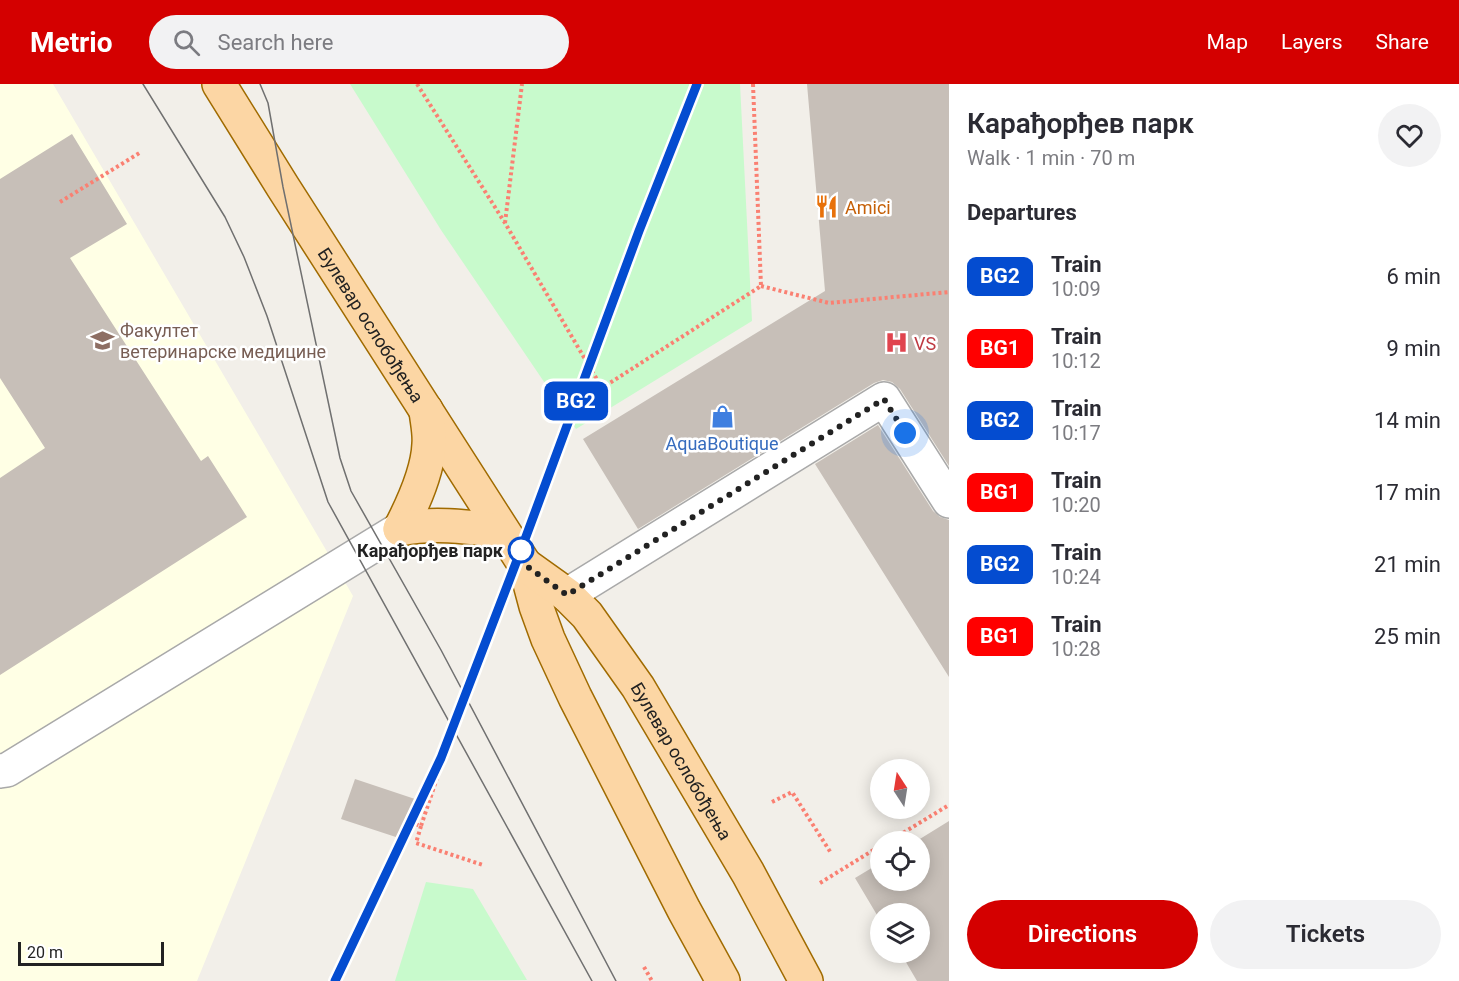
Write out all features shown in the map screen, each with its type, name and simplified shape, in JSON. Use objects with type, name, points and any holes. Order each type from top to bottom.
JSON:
[{"type":"main road","name":"Булевар ослобођења","points":[[219,84],[525,565],[548,639],[575,697],[723,981]]},
{"type":"main road","points":[[400,529],[410,509],[426,464],[429,443],[426,408]]},
{"type":"main road","points":[[400,529],[431,526],[502,531]]},
{"type":"main road","name":"Булевар ослобођења","points":[[525,565],[567,595],[587,615],[638,687],[748,873],[806,981]]},
{"type":"lane","points":[[567,595],[884,399],[949,501]]},
{"type":"lane","points":[[0,771],[7,770],[400,529]]},
{"type":"path","points":[[417,84],[505,223],[602,388],[761,286],[829,303],[949,292]]},
{"type":"path","points":[[505,223],[522,84]]},
{"type":"path","points":[[753,84],[761,286]]},
{"type":"path","points":[[60,202],[141,152]]},
{"type":"path","points":[[437,778],[416,843],[483,865]]},
{"type":"path","points":[[772,802],[792,792],[831,853]]},
{"type":"path","points":[[906,831],[949,805]]},
{"type":"path","points":[[410,822],[421,826]]},
{"type":"path","points":[[820,883],[870,852]]},
{"type":"path","points":[[644,967],[652,981]]},
{"type":"shaded area","name":"Факултет ветеринарске медицине","points":[[0,84],[53,84],[353,596],[197,981],[0,981]]},
{"type":"green space","points":[[350,84],[740,84],[752,321],[576,429],[441,230]]},
{"type":"green space","points":[[426,882],[473,889],[527,980],[395,981]]},
{"type":"building","points":[[807,84],[949,84],[949,466],[900,389],[892,382],[883,380],[874,383],[638,529],[583,439],[825,291]]},
{"type":"building","points":[[72,134],[127,224],[70,258],[201,461],[208,456],[247,517],[0,675],[0,478],[45,448],[0,378],[0,179]]},
{"type":"building","points":[[878,425],[933,511],[949,520],[949,677],[815,464]]},
{"type":"building","points":[[355,779],[418,800],[405,840],[341,819]]},
{"type":"building","points":[[949,821],[949,981],[917,981],[906,963],[930,963],[930,903],[870,903],[855,878],[870,869],[870,891],[930,891],[930,833]]},
{"type":"tram line","points":[[143,84],[225,217],[244,257],[267,316],[328,502],[592,981]]},
{"type":"tram line","points":[[260,84],[268,103],[283,187],[340,458],[351,491],[441,650],[616,981]]},
{"type":"train","name":"BG2","points":[[335,981],[441,758],[639,231],[697,84]]},
{"type":"place","name":"Amici","points":[[827,207]]},
{"type":"place","name":"Факултет ветеринарске медицине","points":[[102,340]]},
{"type":"place","name":"VS","points":[[896,343]]},
{"type":"place","name":"AquaBoutique","points":[[722,417]]},
{"type":"place","name":"Карађорђев парк","points":[[521,550]]},
{"type":"route","points":[[521,550],[514,548],[525,565],[567,595],[884,399],[905,433]]}]
